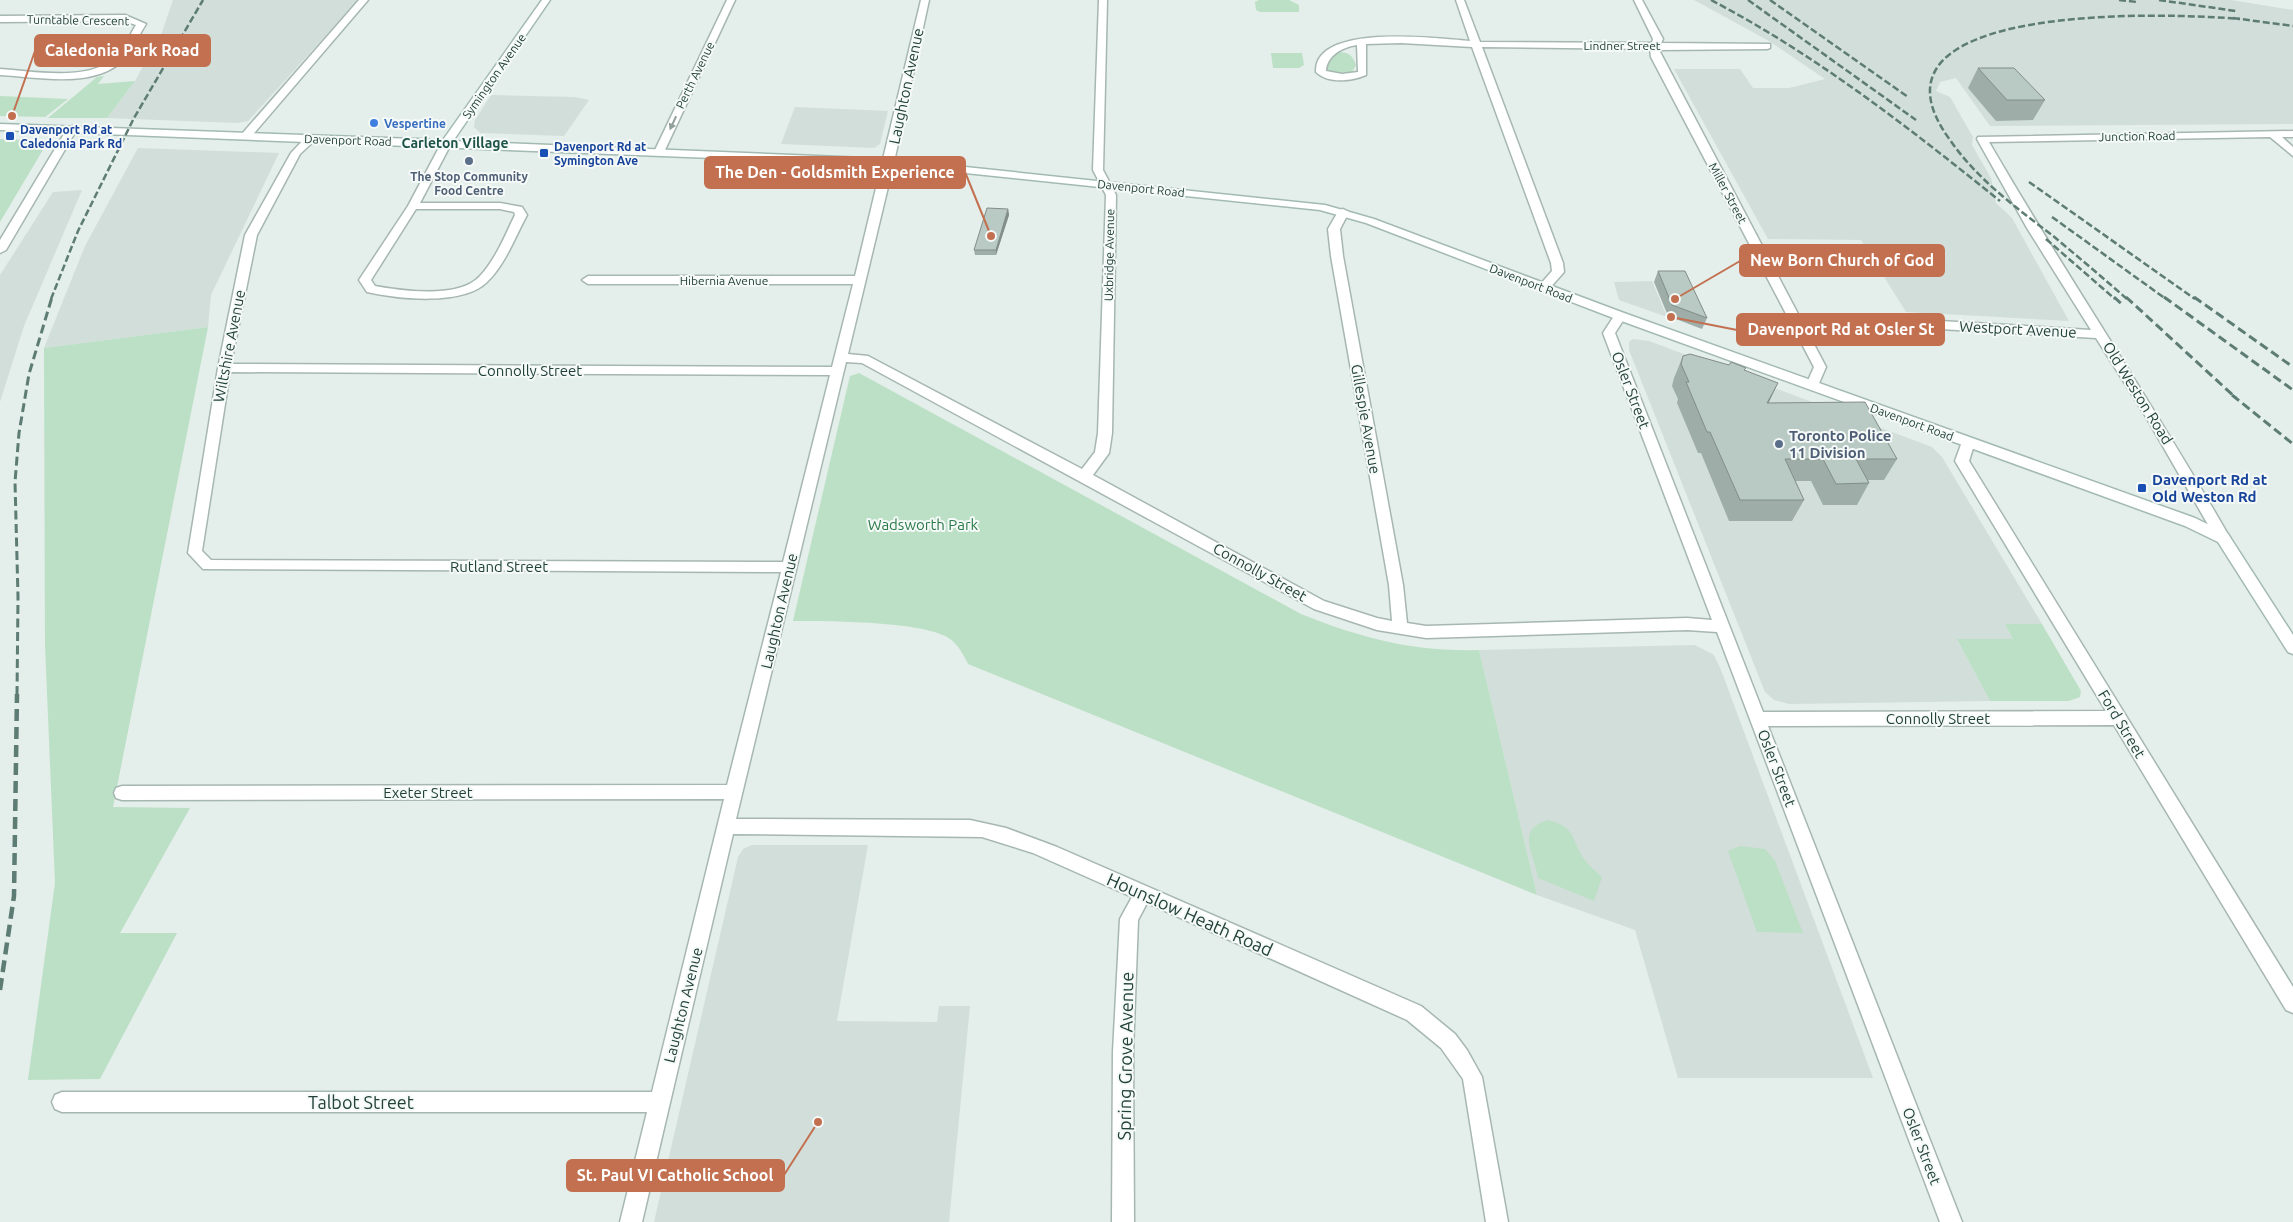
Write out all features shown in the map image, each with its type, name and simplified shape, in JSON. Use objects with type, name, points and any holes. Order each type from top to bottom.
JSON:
[{"type":"street","points":[[245,137],[364,0]]},
{"type":"street","name":"Symington Avenue","points":[[413,206],[500,206],[518,209],[521,215],[483,280],[469,289],[453,294],[391,293],[371,289],[365,280],[413,206],[447,142],[546,0]]},
{"type":"street","name":"Perth Avenue","points":[[660,150],[731,0]]},
{"type":"street","name":"Laughton Avenue","points":[[632,1222],[734,792],[889,162],[925,0]]},
{"type":"street","name":"Uxbridge Avenue","points":[[1084,476],[1102,454],[1105,433],[1111,195],[1098,170],[1102,0]]},
{"type":"street","points":[[1460,0],[1557,263],[1558,272],[1544,287]]},
{"type":"street","name":"Miller Street","points":[[1638,0],[1658,40],[1656,57],[1820,367],[1812,385]]},
{"type":"street","name":"Turntable Crescent","points":[[0,19],[125,18],[141,24],[118,59],[102,69],[74,75],[0,72]]},
{"type":"street","name":"Lindner Street","points":[[1361,42],[1363,73],[1354,76],[1336,77],[1321,72],[1321,65],[1334,49],[1346,44],[1361,42],[1767,46]]},
{"type":"street","name":"Davenport Road","points":[[0,127],[660,150],[889,162],[1282,202],[1343,212],[1620,316],[2190,522],[2223,538]]},
{"type":"street","points":[[0,250],[72,129]]},
{"type":"street","points":[[2272,134],[2293,153]]},
{"type":"street","name":"Junction Road","points":[[1982,139],[2293,134]]},
{"type":"street","name":"Wiltshire Avenue","points":[[208,566],[195,553],[224,368],[251,235],[296,153],[310,139]]},
{"type":"street","name":"Old Weston Road","points":[[1982,139],[2033,228],[2101,334],[2223,538],[2293,648]]},
{"type":"street","name":"Gillespie Avenue","points":[[1343,212],[1334,230],[1337,256],[1396,585],[1400,627]]},
{"type":"street","name":"Hibernia Avenue","points":[[588,280],[860,280]]},
{"type":"street","name":"Osler Street","points":[[1620,316],[1609,333],[1720,627],[1758,719],[1951,1222]]},
{"type":"street","name":"Westport Avenue","points":[[1906,323],[2101,334]]},
{"type":"street","name":"Connolly Street","points":[[224,368],[838,365],[864,360],[1084,476],[1319,605],[1377,624],[1426,632],[1687,624],[1720,627]]},
{"type":"street","name":"Ford Street","points":[[1968,442],[1962,461],[2293,1004]]},
{"type":"street","name":"Rutland Street","points":[[208,566],[789,567]]},
{"type":"street","name":"Connolly Street","points":[[1758,719],[2118,718]]},
{"type":"street","name":"Exeter Street","points":[[122,793],[734,792]]},
{"type":"street","name":"Hounslow Heath Road","points":[[727,826],[970,828],[991,830],[1017,838],[1414,1013],[1444,1035],[1461,1055],[1472,1077],[1497,1222]]},
{"type":"street","name":"Spring Grove Avenue","points":[[1124,1222],[1123,1052],[1129,919],[1143,894]]},
{"type":"street","name":"Talbot Street","points":[[62,1102],[660,1102]]},
{"type":"shaded area","points":[[173,0],[358,0],[248,121],[237,123],[107,118],[135,81],[162,32]]},
{"type":"shaded area","points":[[1694,0],[2231,0],[2293,10],[2293,124],[1990,126],[1956,78],[1940,82],[1936,91],[1950,97],[1973,137],[1972,145],[1991,178],[1996,203],[2012,218],[2069,321],[1906,312],[1861,240],[1768,239],[1674,69],[1740,69],[1753,88],[1789,88],[1825,79],[1769,41]]},
{"type":"shaded area","points":[[491,95],[575,97],[589,100],[564,136],[480,133],[474,127],[475,120]]},
{"type":"shaded area","points":[[795,107],[888,111],[880,144],[874,148],[781,144]]},
{"type":"shaded area","points":[[138,148],[279,153],[211,295],[208,327],[44,348],[85,246]]},
{"type":"shaded area","points":[[82,190],[24,326],[0,402],[0,275],[53,192]]},
{"type":"shaded area","points":[[1652,281],[1667,317],[1619,300],[1614,282]]},
{"type":"shaded area","points":[[1633,339],[1649,341],[1932,447],[1942,457],[2042,624],[2005,624],[2013,639],[1957,639],[1990,701],[1789,704],[1774,700],[1765,692],[1629,350],[1629,342]]},
{"type":"shaded area","points":[[1695,645],[1714,655],[1721,670],[1873,1078],[1678,1078],[1635,930],[1537,895],[1479,650]]},
{"type":"shaded area","points":[[752,845],[868,845],[837,1021],[937,1022],[939,1006],[970,1006],[949,1222],[654,1222],[738,857],[743,849]]},
{"type":"green space","points":[[1259,0],[1289,0],[1299,5],[1299,12],[1260,12],[1256,10],[1255,2]]},
{"type":"green space","points":[[1338,52],[1347,53],[1353,59],[1356,65],[1352,72],[1329,73],[1326,71],[1326,65]]},
{"type":"green space","points":[[1271,53],[1302,53],[1304,65],[1299,68],[1273,68]]},
{"type":"green space","points":[[104,76],[98,84],[135,81],[107,118],[48,118],[97,77]]},
{"type":"green space","points":[[0,96],[68,99],[45,117],[0,116]]},
{"type":"green space","points":[[0,139],[34,140],[42,143],[44,148],[0,222]]},
{"type":"green space","points":[[208,327],[113,807],[190,808],[120,933],[177,933],[100,1079],[28,1080],[55,883],[45,645],[44,348]]},
{"type":"green space","name":"Wadsworth Park","points":[[859,373],[1301,614],[1323,623],[1388,642],[1432,649],[1479,650],[1537,895],[968,664],[956,644],[938,633],[898,625],[875,623],[793,621],[850,376]]},
{"type":"green space","points":[[2005,624],[2042,624],[2081,691],[2080,697],[2069,701],[1990,701],[1957,639],[2013,639]]},
{"type":"green space","points":[[1548,820],[1569,830],[1584,859],[1602,877],[1594,901],[1538,878],[1529,844],[1529,837],[1532,830],[1538,824]]},
{"type":"green space","points":[[1740,846],[1765,849],[1775,861],[1803,933],[1757,932],[1728,851]]},
{"type":"building","points":[[1978,68],[2014,68],[2045,100],[2007,100]]},
{"type":"building","points":[[987,208],[1008,209],[996,250],[974,250]]},
{"type":"building","points":[[1658,271],[1685,271],[1707,318],[1672,305]]},
{"type":"building","name":"Toronto Police 11 Division","points":[[1690,354],[1729,365],[1731,362],[1746,368],[1744,370],[1778,383],[1767,403],[1865,402],[1897,459],[1856,459],[1869,483],[1836,484],[1823,459],[1785,459],[1804,500],[1740,500],[1710,432],[1707,432],[1686,382],[1689,382],[1681,364],[1683,356]]},
{"type":"railway","points":[[51,299],[78,231],[134,118],[203,0]]},
{"type":"railway","points":[[1711,0],[1788,44],[1860,93],[2000,201]]},
{"type":"railway","points":[[1748,0],[1916,120]]},
{"type":"railway","points":[[1770,0],[1908,97]]},
{"type":"railway","points":[[2119,0],[2137,2]]},
{"type":"railway","points":[[2159,0],[2236,11]]},
{"type":"railway","points":[[2127,299],[1997,191],[1960,154],[1950,140],[1930,94],[1942,61],[1978,39],[2030,25],[2091,18],[2151,16],[2240,19]]},
{"type":"railway","points":[[2233,18],[2293,26]]},
{"type":"railway","points":[[2029,182],[2195,299]]},
{"type":"railway","points":[[2052,217],[2166,299]]},
{"type":"railway","points":[[2046,239],[2115,299]]},
{"type":"railway","points":[[17,695],[18,597],[15,482],[19,433],[29,374],[52,297]]},
{"type":"railway","points":[[2114,297],[2124,306]]},
{"type":"railway","points":[[2126,297],[2236,398]]},
{"type":"railway","points":[[2164,297],[2293,390]]},
{"type":"railway","points":[[2194,297],[2293,367]]},
{"type":"railway","points":[[2232,395],[2293,444]]},
{"type":"railway","points":[[0,990],[14,896],[17,694]]},
{"type":"place","name":"Caledonia Park Road","points":[[12,116]]},
{"type":"place","name":"Vespertine","points":[[374,123]]},
{"type":"place","name":"Davenport Rd at Caledonia Park Rd","points":[[10,136]]},
{"type":"place","name":"Davenport Rd at Symington Ave","points":[[544,153]]},
{"type":"place","name":"The Stop Community Food Centre","points":[[469,161]]},
{"type":"place","name":"The Den - Goldsmith Experience","points":[[991,236]]},
{"type":"place","name":"New Born Church of God","points":[[1675,299]]},
{"type":"place","name":"Davenport Rd at Osler St","points":[[1671,317]]},
{"type":"place","name":"Toronto Police 11 Division","points":[[1779,444]]},
{"type":"place","name":"Davenport Rd at Old Weston Rd","points":[[2142,488]]},
{"type":"place","name":"St. Paul VI Catholic School","points":[[818,1122]]},
{"type":"district","name":"Carleton Village","points":[[455,143]]}]
